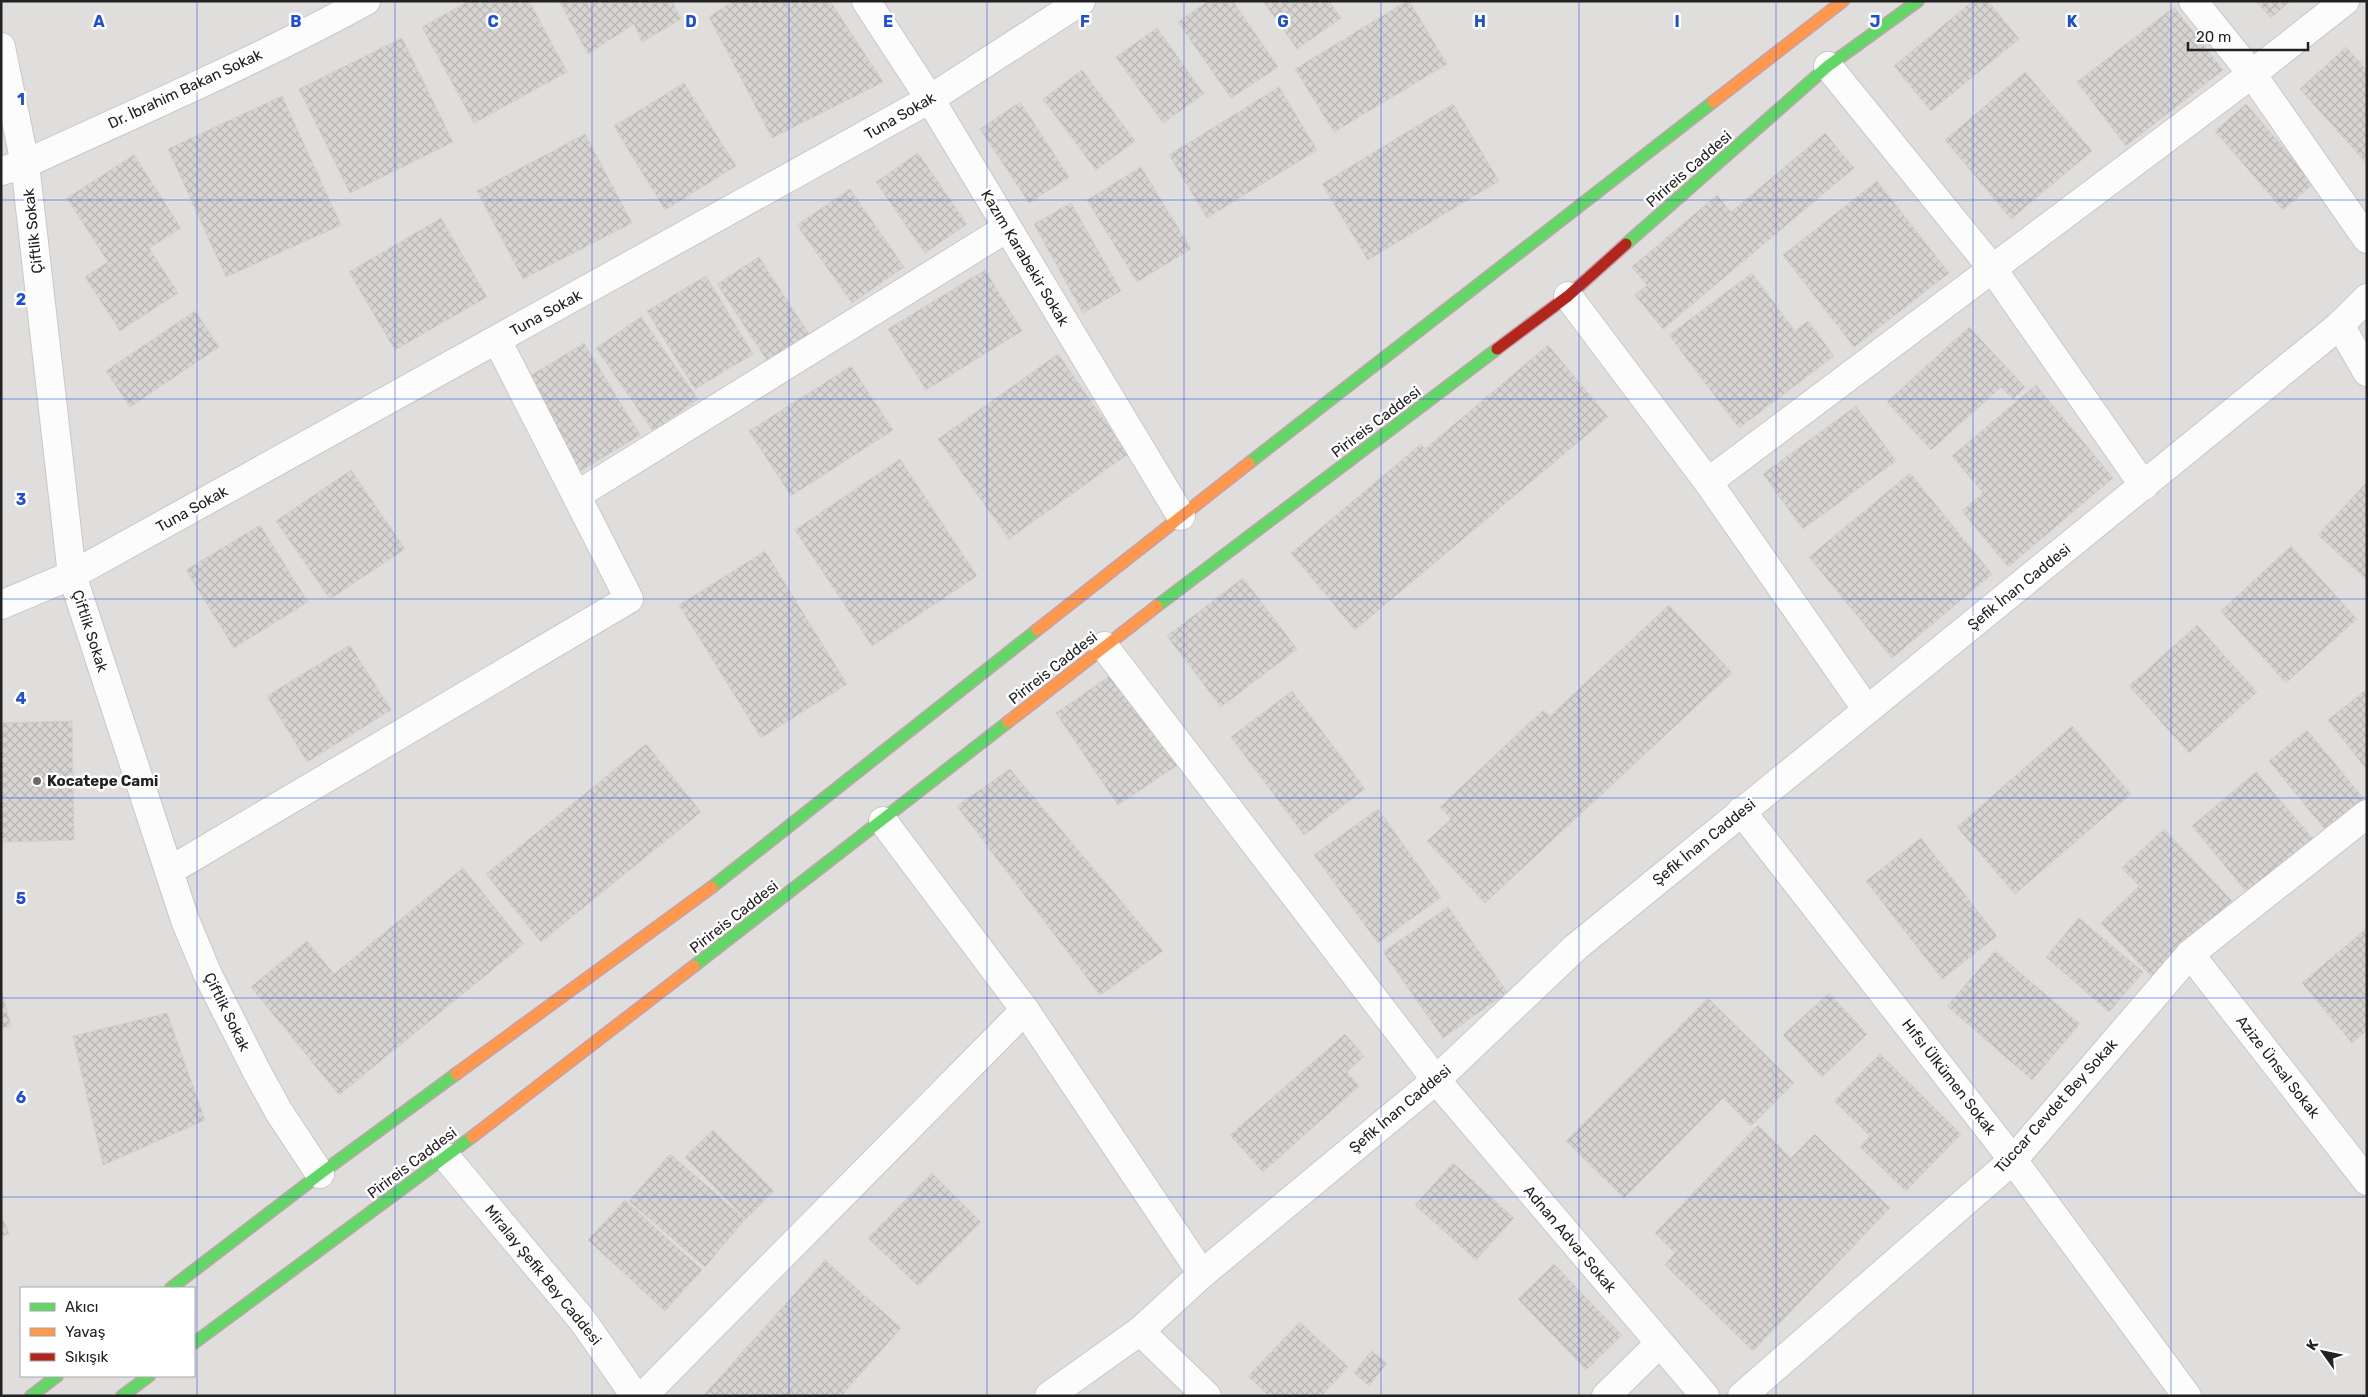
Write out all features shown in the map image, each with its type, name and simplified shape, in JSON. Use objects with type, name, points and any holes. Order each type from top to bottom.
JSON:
[{"type":"highway","points":[[172,1287],[320,1174],[736,869],[1180,516],[1843,1]]},
{"type":"highway","name":"Pirireis Caddesi","points":[[195,1342],[446,1157],[883,821],[1104,646],[1568,296],[1828,66],[1918,1]]},
{"type":"highway","points":[[30,1396],[56,1377]]},
{"type":"highway","points":[[122,1396],[148,1377]]},
{"type":"street","name":"Dr. İbrahim Bakan Sokak","points":[[13,168],[326,23],[366,1]]},
{"type":"street","name":"Kazım Karabekir Sokak","points":[[866,1],[930,99],[1180,516]]},
{"type":"street","name":"Tuna Sokak","points":[[1,606],[72,575],[930,99],[1081,1]]},
{"type":"street","points":[[2193,1],[2252,74],[2367,239]]},
{"type":"street","points":[[1708,482],[2252,74],[2345,1]]},
{"type":"street","name":"Çiftlik Sokak","points":[[1,47],[13,168],[72,575],[169,871],[205,967],[230,1020],[279,1112],[320,1174]]},
{"type":"street","points":[[1828,66],[1992,268],[2144,486]]},
{"type":"street","points":[[577,495],[1007,228]]},
{"type":"street","points":[[1568,296],[1708,482],[1867,710]]},
{"type":"street","name":"Şefik İnan Caddesi","points":[[1049,1396],[1140,1331],[1202,1274],[1436,1080],[1576,947],[1741,811],[2144,486],[2340,325],[2367,298]]},
{"type":"street","points":[[2340,325],[2367,372]]},
{"type":"street","points":[[169,871],[629,599],[498,340]]},
{"type":"street","name":"Adnan Advar Sokak","points":[[1104,646],[1436,1080],[1706,1396]]},
{"type":"street","name":"Hıfsı Ülkümen Sokak","points":[[1741,811],[2012,1160],[2187,1396]]},
{"type":"street","name":"Tüccar Cevdet Bey Sokak","points":[[1742,1396],[2012,1160],[2190,954],[2367,814]]},
{"type":"street","points":[[883,821],[1025,1010],[1202,1274]]},
{"type":"street","name":"Azize Ünsal Sokak","points":[[2190,954],[2367,1181]]},
{"type":"street","points":[[643,1396],[1025,1010]]},
{"type":"street","name":"Miralay Şefik Bey Caddesi","points":[[446,1157],[583,1321],[636,1396]]},
{"type":"street","points":[[1140,1331],[1208,1396]]},
{"type":"street","points":[[1606,1396],[1660,1344]]},
{"type":"shaded area","points":[[1,1],[2367,1],[2367,1396],[1,1396]]},
{"type":"building","points":[[469,1],[529,1],[567,72],[474,123],[422,27]]},
{"type":"building","points":[[559,1],[672,1],[681,19],[642,42],[634,24],[588,54]]},
{"type":"building","points":[[733,1],[830,1],[883,82],[772,138],[709,17]]},
{"type":"building","points":[[1208,1],[1233,1],[1278,67],[1231,98],[1178,22]]},
{"type":"building","points":[[1263,1],[1329,1],[1341,18],[1297,49]]},
{"type":"building","points":[[1409,1],[1447,64],[1334,132],[1295,69]]},
{"type":"building","points":[[1973,1],[1988,1],[2019,39],[1931,111],[1894,66]]},
{"type":"building","points":[[2256,1],[2290,1],[2271,18]]},
{"type":"building","points":[[2174,7],[2223,70],[2126,146],[2077,82]]},
{"type":"building","points":[[1157,28],[1204,94],[1163,123],[1116,57]]},
{"type":"building","points":[[402,38],[453,142],[350,193],[299,89]]},
{"type":"building","points":[[2346,47],[2367,70],[2367,164],[2300,89]]},
{"type":"building","points":[[1082,70],[1135,141],[1096,170],[1043,99]]},
{"type":"building","points":[[2025,72],[2092,151],[2011,219],[1945,140]]},
{"type":"building","points":[[684,83],[736,166],[665,210],[614,126]]},
{"type":"building","points":[[1279,87],[1317,150],[1207,218],[1169,155]]},
{"type":"building","points":[[282,96],[341,225],[226,277],[168,149]]},
{"type":"building","points":[[1020,102],[1069,177],[1029,203],[980,129]]},
{"type":"building","points":[[1453,104],[1499,181],[1368,260],[1322,184]]},
{"type":"building","points":[[2246,104],[2314,183],[2283,210],[2215,131]]},
{"type":"building","points":[[1825,133],[1854,168],[1663,329],[1635,295],[1647,285],[1632,267],[1717,195],[1731,212]]},
{"type":"building","points":[[585,134],[632,223],[523,279],[477,191]]},
{"type":"building","points":[[918,153],[967,224],[925,253],[876,182]]},
{"type":"building","points":[[134,155],[181,228],[149,248],[178,293],[120,331],[85,277],[108,262],[67,198]]},
{"type":"building","points":[[1141,167],[1191,249],[1137,282],[1087,200]]},
{"type":"building","points":[[1877,181],[1949,273],[1854,347],[1783,255]]},
{"type":"building","points":[[850,189],[904,267],[852,303],[797,225]]},
{"type":"building","points":[[1071,203],[1121,291],[1083,313],[1034,224]]},
{"type":"building","points":[[441,218],[487,297],[395,350],[349,272]]},
{"type":"building","points":[[759,257],[809,334],[768,362],[717,284]]},
{"type":"building","points":[[985,270],[1022,331],[926,390],[888,329]]},
{"type":"building","points":[[1752,273],[1795,331],[1808,321],[1834,356],[1739,428],[1669,335]]},
{"type":"building","points":[[706,276],[753,354],[695,389],[647,311]]},
{"type":"building","points":[[195,311],[219,347],[130,407],[106,371]]},
{"type":"building","points":[[641,317],[698,399],[653,431],[596,348]]},
{"type":"building","points":[[1969,327],[2025,387],[2013,399],[2001,387],[1931,450],[1887,402]]},
{"type":"building","points":[[584,343],[640,435],[577,473],[522,381]]},
{"type":"building","points":[[1548,345],[1608,417],[1355,630],[1291,553],[1421,444],[1425,449]]},
{"type":"building","points":[[1058,354],[1128,454],[1009,539],[938,439]]},
{"type":"building","points":[[851,366],[893,430],[791,496],[749,431]]},
{"type":"building","points":[[2036,385],[2113,478],[2008,567],[1962,511],[1983,493],[1952,456]]},
{"type":"building","points":[[1856,406],[1896,461],[1803,529],[1763,474]]},
{"type":"building","points":[[900,459],[977,576],[872,646],[795,530]]},
{"type":"building","points":[[351,470],[405,549],[330,599],[276,521]]},
{"type":"building","points":[[1910,473],[1992,574],[1892,658],[1809,557]]},
{"type":"building","points":[[2367,482],[2367,580],[2318,535]]},
{"type":"building","points":[[260,525],[308,602],[234,648],[186,570]]},
{"type":"building","points":[[2291,546],[2357,619],[2286,683],[2221,611]]},
{"type":"building","points":[[765,551],[847,684],[761,738],[679,605]]},
{"type":"building","points":[[1243,578],[1297,649],[1221,707],[1167,636]]},
{"type":"building","points":[[1669,605],[1732,673],[1485,903],[1427,841],[1451,819],[1440,807],[1543,710],[1550,716]]},
{"type":"building","points":[[2197,625],[2257,692],[2189,753],[2129,686]]},
{"type":"building","points":[[350,645],[391,710],[307,762],[267,696]]},
{"type":"building","points":[[1117,671],[1179,764],[1118,805],[1056,713]]},
{"type":"building","points":[[2367,689],[2367,770],[2328,720]]},
{"type":"building","points":[[1292,691],[1365,789],[1304,835],[1231,737]]},
{"type":"building","name":"Kocatepe Cami","points":[[72,721],[74,840],[1,842],[1,723]]},
{"type":"building","points":[[2072,726],[2131,794],[2015,894],[1957,827]]},
{"type":"building","points":[[2307,730],[2365,800],[2327,832],[2269,761]]},
{"type":"building","points":[[646,744],[701,812],[541,942],[486,874]]},
{"type":"building","points":[[1010,769],[1163,951],[1100,995],[957,806]]},
{"type":"building","points":[[2256,772],[2315,841],[2250,896],[2192,826]]},
{"type":"building","points":[[1378,809],[1441,897],[1378,943],[1314,855]]},
{"type":"building","points":[[2164,829],[2232,901],[2152,977],[2101,923],[2139,886],[2122,868]]},
{"type":"building","points":[[1921,838],[1997,936],[1942,979],[1866,881]]},
{"type":"building","points":[[463,868],[524,944],[339,1095],[251,987],[307,941],[334,974]]},
{"type":"building","points":[[1448,907],[1507,992],[1443,1038],[1383,952]]},
{"type":"building","points":[[2079,918],[2143,972],[2109,1012],[2046,957]]},
{"type":"building","points":[[2367,928],[2367,1030],[2352,1043],[2302,983]]},
{"type":"building","points":[[1995,951],[2080,1024],[2032,1080],[1947,1006]]},
{"type":"building","points":[[1,989],[11,1026],[1,1028]]},
{"type":"building","points":[[1829,993],[1867,1034],[1822,1077],[1783,1035]]},
{"type":"building","points":[[1708,998],[1794,1083],[1751,1126],[1723,1098],[1624,1198],[1566,1141]]},
{"type":"building","points":[[167,1013],[205,1120],[103,1165],[73,1036]]},
{"type":"building","points":[[1345,1034],[1364,1056],[1347,1072],[1359,1086],[1263,1172],[1230,1135]]},
{"type":"building","points":[[1880,1054],[1961,1134],[1906,1191],[1860,1147],[1870,1136],[1834,1101]]},
{"type":"building","points":[[1758,1125],[1791,1158],[1815,1134],[1890,1208],[1753,1351],[1665,1265],[1675,1253],[1655,1233]]},
{"type":"building","points":[[713,1130],[774,1191],[746,1219],[685,1157]]},
{"type":"building","points":[[670,1154],[745,1219],[705,1267],[629,1201]]},
{"type":"building","points":[[1453,1163],[1514,1218],[1476,1260],[1415,1205]]},
{"type":"building","points":[[932,1173],[981,1222],[918,1286],[868,1238]]},
{"type":"building","points":[[625,1200],[702,1270],[665,1311],[588,1240]]},
{"type":"building","points":[[1,1215],[9,1233],[1,1237]]},
{"type":"building","points":[[825,1260],[901,1328],[841,1396],[703,1396]]},
{"type":"building","points":[[1554,1264],[1622,1335],[1586,1370],[1518,1299]]},
{"type":"building","points":[[1300,1322],[1348,1367],[1321,1396],[1269,1396],[1248,1376]]},
{"type":"building","points":[[1371,1351],[1387,1363],[1369,1386],[1354,1373]]},
{"type":"traffic: fast","points":[[1626,244],[1828,66],[1918,1]]},
{"type":"traffic: fast","points":[[1249,463],[1713,102]]},
{"type":"traffic: fast","points":[[1157,606],[1497,349]]},
{"type":"traffic: fast","points":[[712,887],[1037,630]]},
{"type":"traffic: fast","points":[[694,966],[1008,722]]},
{"type":"traffic: fast","points":[[172,1287],[320,1174],[456,1074]]},
{"type":"traffic: fast","points":[[195,1342],[472,1137]]},
{"type":"traffic: fast","points":[[31,1396],[56,1377]]},
{"type":"traffic: fast","points":[[122,1396],[148,1377]]},
{"type":"traffic: slow","points":[[1713,102],[1843,1]]},
{"type":"traffic: slow","points":[[1037,630],[1249,463]]},
{"type":"traffic: slow","points":[[1008,722],[1157,606]]},
{"type":"traffic: slow","points":[[456,1074],[712,887]]},
{"type":"traffic: slow","points":[[472,1137],[694,966]]},
{"type":"traffic: jam","points":[[1497,349],[1568,296],[1626,244]]},
{"type":"place","name":"Kocatepe Cami","points":[[37,781]]}]
